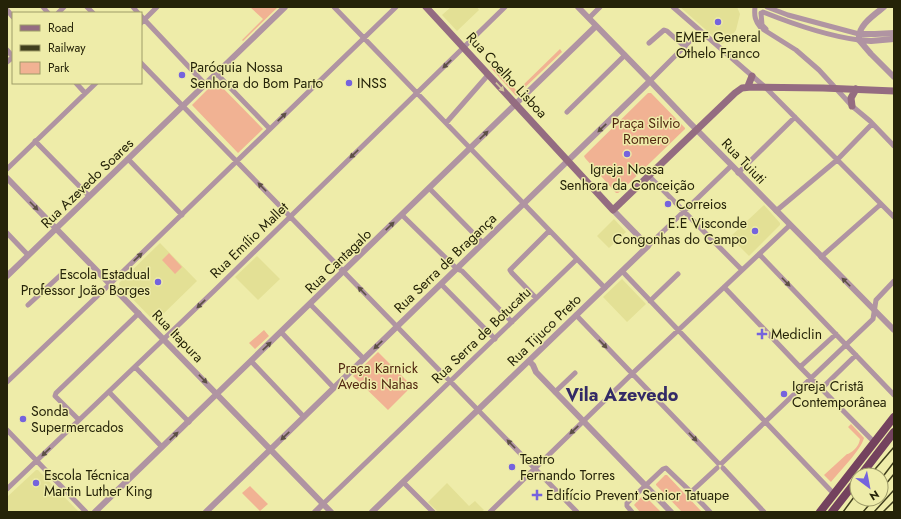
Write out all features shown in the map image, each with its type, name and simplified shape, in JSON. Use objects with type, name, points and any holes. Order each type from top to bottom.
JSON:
[{"type":"highway","points":[[820,512],[894,417]]},
{"type":"highway","points":[[867,467],[894,432]]},
{"type":"highway","points":[[832,512],[849,490]]},
{"type":"main road","name":"Rua Coelho Lisboa","points":[[426,7],[568,161]]},
{"type":"main road","points":[[748,86],[752,76]]},
{"type":"main road","points":[[568,161],[612,210],[738,90],[742,88],[748,86],[894,91]]},
{"type":"main road","points":[[852,106],[851,98],[856,89]]},
{"type":"street","points":[[157,7],[142,19],[205,84]]},
{"type":"street","points":[[270,129],[216,73],[285,7]]},
{"type":"street","points":[[334,7],[605,288]]},
{"type":"street","points":[[7,382],[396,7]]},
{"type":"street","name":"Rua Emílio Mallet","points":[[7,489],[164,339],[505,7]]},
{"type":"street","name":"Rua Tuiuti","points":[[578,7],[776,212],[894,330]]},
{"type":"street","points":[[589,18],[600,7]]},
{"type":"street","points":[[673,7],[765,87],[894,217]]},
{"type":"street","points":[[859,37],[870,18],[884,7]]},
{"type":"street","points":[[755,8],[757,12],[764,10],[813,21],[859,37],[866,49],[894,77]]},
{"type":"street","points":[[755,8],[755,18],[757,24],[761,28],[796,50],[825,76],[852,106],[894,146]]},
{"type":"street","points":[[764,10],[780,19],[838,37],[894,39]]},
{"type":"street","points":[[764,10],[762,25],[771,35]]},
{"type":"street","points":[[810,28],[813,21]]},
{"type":"street","name":"Rua Cantagalo","points":[[95,512],[596,26]]},
{"type":"street","points":[[864,26],[866,49]]},
{"type":"street","points":[[649,43],[664,30],[684,47]]},
{"type":"street","name":"Rua Serra de Bragança","points":[[206,512],[700,31]]},
{"type":"street","points":[[866,37],[876,34],[894,33]]},
{"type":"street","points":[[567,112],[625,55]]},
{"type":"street","points":[[142,64],[536,468],[577,512]]},
{"type":"street","name":"Rua Azevedo Soares","points":[[7,276],[216,73]]},
{"type":"street","points":[[446,123],[488,74]]},
{"type":"street","points":[[823,88],[825,76]]},
{"type":"street","points":[[77,84],[86,93]]},
{"type":"street","points":[[7,169],[95,84]]},
{"type":"street","points":[[738,173],[795,117]]},
{"type":"street","points":[[776,212],[837,160],[872,124]]},
{"type":"street","points":[[35,141],[89,196]]},
{"type":"street","points":[[128,159],[182,214]]},
{"type":"street","name":"Rua Tijuco Preto","points":[[372,512],[732,166]]},
{"type":"street","points":[[648,175],[742,270]]},
{"type":"street","name":"Rua Itapura","points":[[7,178],[331,512]]},
{"type":"street","points":[[429,188],[483,243]]},
{"type":"street","points":[[821,257],[881,204]]},
{"type":"street","points":[[612,210],[648,246]]},
{"type":"street","points":[[402,215],[457,268],[462,271],[512,322]]},
{"type":"street","points":[[490,512],[678,330],[790,225]]},
{"type":"street","points":[[536,298],[510,270],[549,231]]},
{"type":"street","points":[[7,233],[28,255]]},
{"type":"street","points":[[759,254],[894,395]]},
{"type":"street","name":"Rua Serra de Botucatu","points":[[315,512],[577,259]]},
{"type":"street","points":[[28,305],[65,271]]},
{"type":"street","points":[[622,272],[834,494]]},
{"type":"street","points":[[650,301],[678,274]]},
{"type":"street","points":[[691,492],[873,319],[876,300],[894,281]]},
{"type":"street","points":[[441,284],[495,338]]},
{"type":"street","points":[[724,287],[800,368],[874,442]]},
{"type":"street","points":[[310,304],[364,359]]},
{"type":"street","points":[[79,420],[55,396],[56,393],[139,313]]},
{"type":"street","points":[[576,316],[764,512]]},
{"type":"street","points":[[280,332],[334,388]]},
{"type":"street","points":[[800,368],[836,334]]},
{"type":"street","points":[[821,388],[856,355]]},
{"type":"street","points":[[251,361],[304,417]]},
{"type":"street","points":[[527,363],[533,365],[536,372],[670,512]]},
{"type":"street","points":[[135,367],[189,422]]},
{"type":"street","points":[[555,392],[575,372]]},
{"type":"street","points":[[109,392],[162,447]]},
{"type":"street","points":[[8,433],[86,512]]},
{"type":"street","points":[[632,512],[626,506],[627,503],[663,469],[666,468],[710,512]]},
{"type":"street","points":[[403,482],[433,512]]},
{"type":"shaded area","points":[[451,7],[477,7],[479,10],[457,31],[442,15]]},
{"type":"shaded area","name":"EMEF General Othelo Franco","points":[[680,7],[737,7],[740,14],[736,30],[727,42],[722,44]]},
{"type":"shaded area","name":"E.E Visconde Congonhas do Campo","points":[[764,205],[780,223],[780,225],[749,256],[730,237]]},
{"type":"shaded area","points":[[614,219],[626,232],[609,248],[597,236]]},
{"type":"shaded area","name":"Escola Estadual Professor João Borges","points":[[160,243],[197,281],[157,320],[154,321],[119,285],[119,283]]},
{"type":"shaded area","points":[[257,256],[280,279],[258,300],[235,277]]},
{"type":"shaded area","points":[[622,279],[646,304],[627,322],[603,297]]},
{"type":"shaded area","name":"Escola Técnica Martin Luther King","points":[[36,470],[38,470],[79,512],[7,512],[7,497]]},
{"type":"shaded area","points":[[447,483],[469,506],[475,501],[484,510],[481,512],[438,512],[428,502]]},
{"type":"green space","points":[[250,7],[278,7],[243,41],[242,40],[263,19]]},
{"type":"green space","points":[[560,49],[562,52],[516,96],[490,67],[492,65],[517,91]]},
{"type":"green space","points":[[216,81],[263,129],[238,153],[192,105]]},
{"type":"green space","name":"Praça Silvio Romero","points":[[648,93],[651,93],[685,129],[622,190],[616,193],[584,156]]},
{"type":"green space","points":[[169,253],[182,267],[175,274],[162,260]]},
{"type":"green space","points":[[264,330],[269,336],[255,349],[249,343]]},
{"type":"green space","name":"Praça Karnick Avedis Nahas","points":[[378,352],[412,386],[388,410],[353,376]]},
{"type":"green space","points":[[851,424],[864,438],[859,449],[831,482],[824,475],[847,454],[854,450],[859,442],[860,439],[848,427]]},
{"type":"green space","points":[[665,475],[667,475],[702,512],[682,512],[656,485]]},
{"type":"green space","points":[[250,486],[268,504],[260,511],[242,493]]},
{"type":"green space","points":[[643,495],[661,512],[640,512],[634,505]]},
{"type":"railway","points":[[877,467],[894,447]]},
{"type":"railway","points":[[889,469],[894,462]]},
{"type":"railway","points":[[889,480],[894,474]]},
{"type":"railway","points":[[874,512],[894,490]]},
{"type":"railway","points":[[883,512],[894,501]]},
{"type":"railway","points":[[843,512],[849,504]]},
{"type":"railway","points":[[863,512],[867,507]]},
{"type":"place","name":"EMEF General Othelo Franco","points":[[718,22]]},
{"type":"place","name":"Paróquia Nossa Senhora do Bom Parto","points":[[182,75]]},
{"type":"place","name":"INSS","points":[[349,83]]},
{"type":"place","name":"Igreja Nossa Senhora da Conceição","points":[[627,154]]},
{"type":"place","name":"Correios","points":[[668,204]]},
{"type":"place","name":"E.E Visconde Congonhas do Campo","points":[[755,231]]},
{"type":"place","name":"Escola Estadual Professor João Borges","points":[[158,282]]},
{"type":"place","name":"Mediclin","points":[[762,334]]},
{"type":"place","name":"Igreja Cristã Contemporânea","points":[[784,394]]},
{"type":"place","name":"Sonda Supermercados","points":[[23,419]]},
{"type":"place","name":"Teatro Fernando Torres","points":[[512,467]]},
{"type":"place","name":"Escola Técnica Martin Luther King","points":[[36,483]]},
{"type":"place","name":"Edifício Prevent Senior Tatuape","points":[[537,495]]},
{"type":"district","name":"Vila Azevedo","points":[[622,395]]}]
